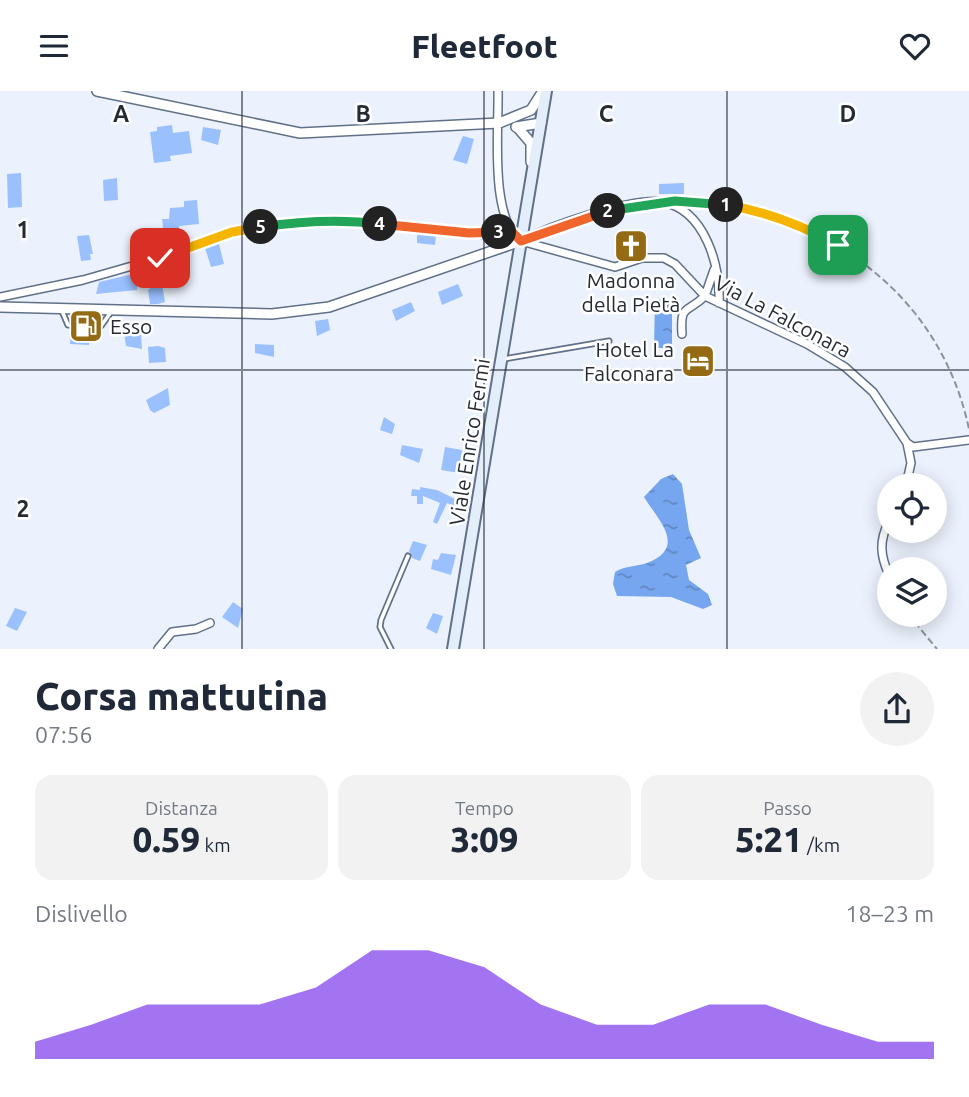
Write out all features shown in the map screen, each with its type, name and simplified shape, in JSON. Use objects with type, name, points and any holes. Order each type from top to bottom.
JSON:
[{"type":"main road","name":"Viale Enrico Fermi","points":[[453,649],[545,91]]},
{"type":"street","points":[[97,91],[300,133],[541,123]]},
{"type":"street","points":[[498,91],[501,203],[510,230],[521,241]]},
{"type":"street","points":[[518,122],[545,91]]},
{"type":"street","points":[[518,122],[531,143],[532,173]]},
{"type":"street","points":[[0,307],[272,314],[330,307],[593,215],[626,206],[663,202],[697,223],[710,248],[719,303]]},
{"type":"street","points":[[0,297],[83,280],[160,258],[232,232],[271,226],[347,220],[488,235],[510,230]]},
{"type":"street","name":"Via La Falconara","points":[[521,241],[615,267],[642,258],[664,258],[675,264],[705,296],[807,344],[845,367],[873,392],[907,443]]},
{"type":"street","points":[[682,334],[681,315],[685,307],[705,296],[715,269]]},
{"type":"street","points":[[907,443],[920,448],[969,440]]},
{"type":"street","points":[[907,443],[911,463],[909,473]]},
{"type":"street","points":[[159,649],[172,632],[196,629],[210,623]]},
{"type":"lane","points":[[62,309],[68,325],[101,326],[113,311]]},
{"type":"lane","points":[[502,359],[609,341]]},
{"type":"lane","points":[[391,649],[380,627],[381,620],[408,556]]},
{"type":"path","points":[[663,202],[683,201],[744,208],[812,231],[838,245],[892,289],[932,337],[962,398],[969,429]]},
{"type":"path","points":[[919,627],[937,649]]},
{"type":"water","points":[[655,299],[672,299],[672,348],[654,348]]},
{"type":"water","points":[[673,474],[682,484],[689,530],[701,558],[686,565],[689,580],[708,594],[712,605],[703,609],[671,597],[617,596],[613,584],[615,572],[647,563],[659,557],[666,549],[666,533],[644,497],[661,479]]},
{"type":"building","points":[[172,125],[173,133],[189,131],[192,153],[170,156],[171,161],[154,163],[150,132],[157,131],[157,127]]},
{"type":"building","points":[[203,127],[221,130],[218,145],[201,140]]},
{"type":"building","points":[[463,136],[474,139],[467,164],[453,160]]},
{"type":"building","points":[[21,173],[22,207],[8,208],[7,174]]},
{"type":"building","points":[[117,178],[118,200],[104,201],[103,180]]},
{"type":"building","points":[[684,183],[684,194],[659,194],[659,184]]},
{"type":"building","points":[[197,200],[199,224],[179,226],[179,233],[164,234],[162,219],[169,219],[170,208],[184,207],[184,201]]},
{"type":"building","points":[[417,234],[436,236],[435,245],[417,243]]},
{"type":"building","points":[[89,235],[93,254],[90,254],[91,260],[81,261],[77,236]]},
{"type":"building","name":"Madonna della Pietà","points":[[617,239],[646,243],[645,252],[616,249]]},
{"type":"building","points":[[226,241],[219,244],[224,264],[211,267],[205,248]]},
{"type":"building","points":[[154,268],[155,279],[161,278],[165,302],[150,304],[147,269]]},
{"type":"building","points":[[137,273],[137,290],[96,294],[99,282]]},
{"type":"building","points":[[458,284],[463,296],[442,305],[438,292]]},
{"type":"building","points":[[411,302],[415,311],[396,321],[392,310]]},
{"type":"building","points":[[328,319],[330,330],[317,336],[315,321]]},
{"type":"building","points":[[75,330],[98,330],[97,333],[89,332],[89,345],[70,344],[71,333],[75,333]]},
{"type":"building","points":[[124,333],[141,333],[142,349],[126,346]]},
{"type":"building","points":[[255,344],[274,345],[274,357],[255,353]]},
{"type":"building","points":[[148,347],[165,348],[166,362],[149,363]]},
{"type":"building","name":"Hotel La Falconara","points":[[700,350],[703,357],[708,355],[713,374],[698,376],[697,371],[691,374],[683,355]]},
{"type":"building","points":[[168,388],[170,405],[154,413],[146,400]]},
{"type":"building","points":[[384,417],[395,424],[392,434],[380,430]]},
{"type":"building","points":[[402,445],[423,449],[419,463],[400,455]]},
{"type":"building","points":[[445,447],[462,450],[459,473],[441,470]]},
{"type":"building","points":[[420,487],[437,490],[469,506],[468,511],[447,503],[437,524],[433,522],[440,503],[423,496],[423,504],[417,504],[417,496],[411,496],[412,489],[420,490]]},
{"type":"building","points":[[413,541],[427,545],[420,561],[412,558],[409,551]]},
{"type":"building","points":[[441,553],[456,555],[451,575],[431,569],[433,559],[438,560]]},
{"type":"building","points":[[233,602],[243,609],[238,628],[222,617]]},
{"type":"building","points":[[15,608],[27,612],[17,631],[6,626]]},
{"type":"building","points":[[433,613],[443,616],[437,634],[426,628]]},
{"type":"place","name":"Madonna della Pietà","points":[[631,246]]},
{"type":"place","name":"Esso","points":[[86,326]]},
{"type":"place","name":"Hotel La Falconara","points":[[698,361]]},
{"type":"route","points":[[160,258],[232,232],[315,221],[347,220],[488,235],[510,230],[521,241],[582,218],[626,206],[675,201],[744,208],[812,231],[838,245]]}]
